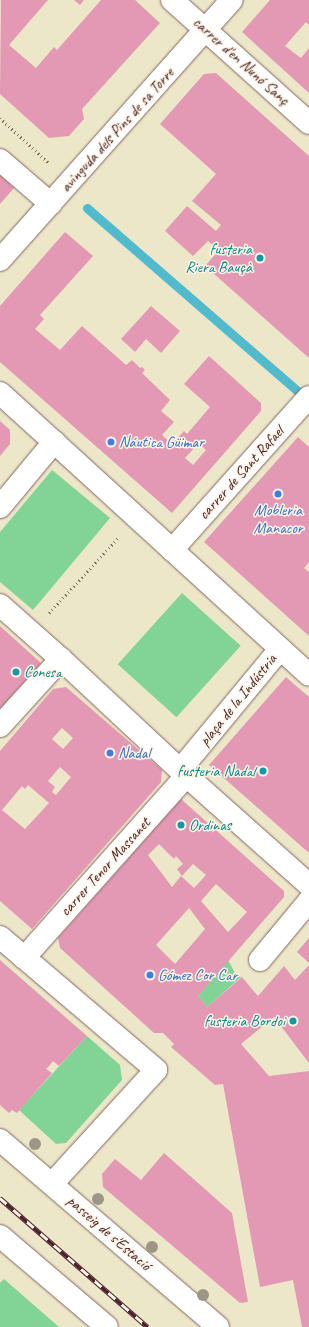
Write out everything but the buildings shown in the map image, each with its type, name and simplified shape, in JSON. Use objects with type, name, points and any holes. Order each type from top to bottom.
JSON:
[{"type":"street","name":"carrer d'en Nunó Sanç","points":[[172,0],[309,123]]},
{"type":"street","name":"avinguda dels Pins de sa Torre","points":[[0,260],[206,31],[232,0]]},
{"type":"street","points":[[0,160],[51,204]]},
{"type":"street","name":"plaça de la Indústria","points":[[0,393],[280,649],[183,773]]},
{"type":"street","name":"carrer de Sant Rafael","points":[[172,550],[304,402]]},
{"type":"street","points":[[0,506],[54,442]]},
{"type":"street","points":[[0,605],[61,659],[183,773],[309,885]]},
{"type":"street","points":[[280,649],[309,675]]},
{"type":"street","points":[[0,726],[61,659]]},
{"type":"street","name":"carrer Tenor Massanet","points":[[24,958],[183,773]]},
{"type":"street","points":[[260,960],[309,902]]},
{"type":"street","points":[[0,937],[156,1070],[52,1184]]},
{"type":"street","name":"passeig de s'Estació","points":[[0,1140],[218,1327]]},
{"type":"street","points":[[0,1236],[107,1327]]},
{"type":"path","points":[[0,118],[69,182]]},
{"type":"path","points":[[31,632],[137,518]]},
{"type":"green space","points":[[52,470],[110,518],[33,610],[0,582],[0,532]]},
{"type":"green space","points":[[182,593],[241,646],[176,717],[118,664]]},
{"type":"green space","points":[[228,960],[235,973],[241,977],[207,1007],[198,996]]},
{"type":"green space","points":[[87,1036],[120,1065],[122,1080],[66,1143],[56,1144],[19,1110]]},
{"type":"green space","points":[[4,1279],[59,1327],[0,1327],[0,1283]]},
{"type":"waterway","points":[[87,208],[308,400]]},
{"type":"railway","points":[[0,1198],[148,1327]]},
{"type":"place","name":"fusteria Riera Bauçà","points":[[260,258]]},
{"type":"place","name":"Náutica Güimar","points":[[111,442]]},
{"type":"place","name":"Mobleria Manacor","points":[[278,494]]},
{"type":"place","name":"Conesa","points":[[16,672]]},
{"type":"place","name":"Nadal","points":[[110,753]]},
{"type":"place","name":"fusteria Nadal","points":[[263,771]]},
{"type":"place","name":"Ordinas","points":[[181,825]]},
{"type":"place","name":"Gómez Cor Car","points":[[150,975]]},
{"type":"place","name":"fusteria Bordoi","points":[[293,1021]]}]
